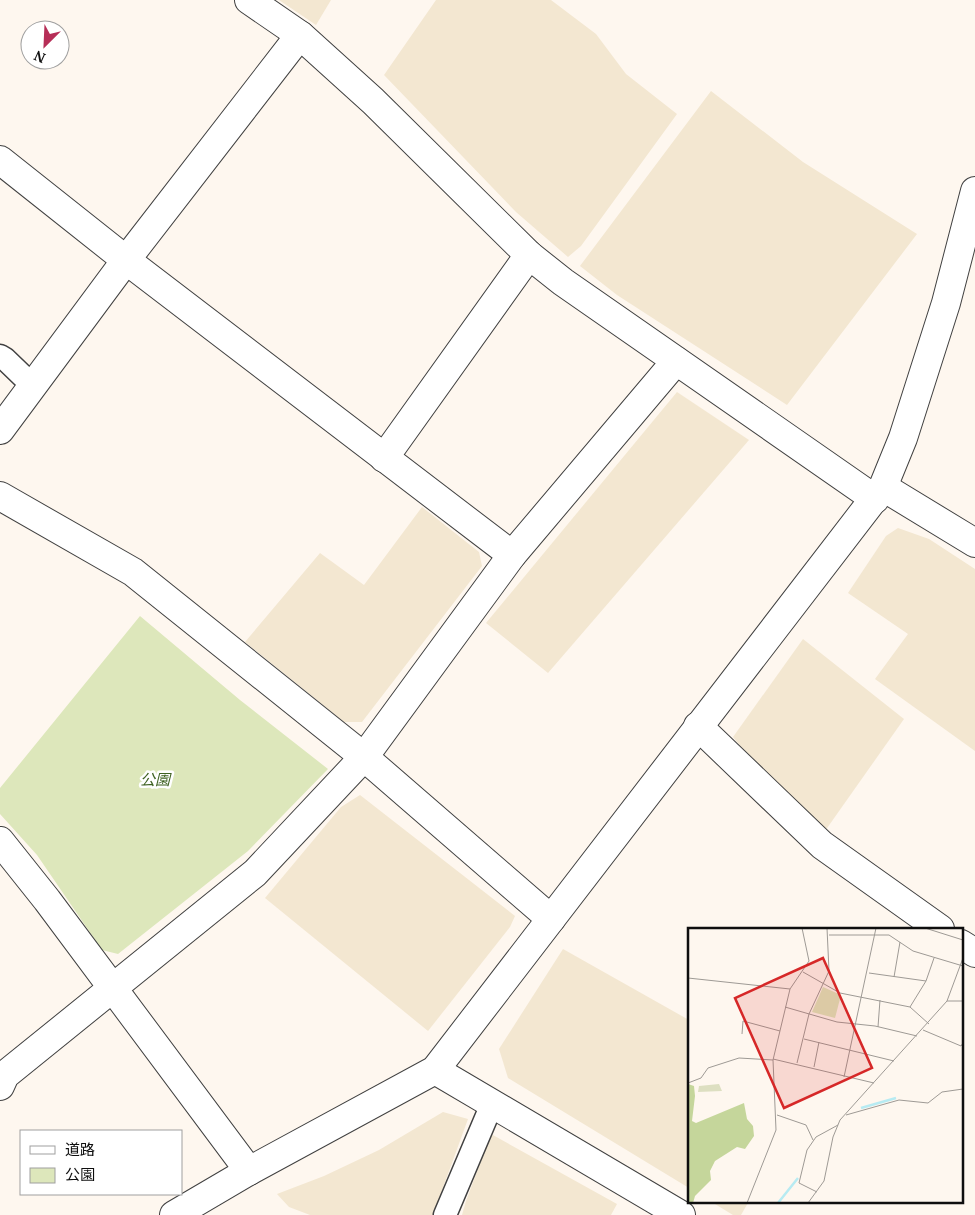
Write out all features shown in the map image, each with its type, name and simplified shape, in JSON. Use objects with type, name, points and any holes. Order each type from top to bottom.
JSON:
[{"type":"street","points":[[248,0],[300,35],[373,101],[529,255],[563,282],[676,360],[879,493],[975,544]]},
{"type":"street","points":[[0,430],[126,260],[300,35]]},
{"type":"street","points":[[0,160],[126,260],[512,556]]},
{"type":"street","points":[[174,1215],[249,1171],[435,1070],[879,493],[903,438],[946,302],[975,191]]},
{"type":"street","points":[[384,458],[529,255]]},
{"type":"street","points":[[0,1086],[5,1075],[255,873],[364,757],[512,556],[676,360]]},
{"type":"street","points":[[0,496],[133,572],[364,757],[552,919]]},
{"type":"street","points":[[698,726],[822,845],[939,928]]},
{"type":"street","points":[[0,842],[113,987],[249,1171]]},
{"type":"street","points":[[962,945],[975,953]]},
{"type":"street","points":[[435,1070],[681,1215]]},
{"type":"lane","points":[[0,356],[33,386]]},
{"type":"lane","points":[[445,1215],[492,1104]]},
{"type":"shaded area","points":[[279,0],[331,0],[316,25]]},
{"type":"shaded area","points":[[436,0],[551,0],[596,34],[626,74],[677,114],[581,246],[568,257],[516,212],[384,75]]},
{"type":"shaded area","points":[[711,91],[803,162],[917,234],[787,405],[617,295],[580,266]]},
{"type":"shaded area","points":[[677,392],[749,440],[548,673],[486,623]]},
{"type":"shaded area","points":[[422,507],[479,552],[482,566],[362,722],[344,722],[245,642],[320,553],[364,585]]},
{"type":"shaded area","points":[[898,528],[929,539],[975,569],[975,751],[875,679],[908,634],[848,593],[886,536]]},
{"type":"shaded area","points":[[803,639],[904,719],[825,831],[766,778],[733,737]]},
{"type":"shaded area","points":[[360,795],[515,916],[510,927],[428,1031],[265,898],[341,807]]},
{"type":"shaded area","points":[[563,949],[688,1019],[688,1187],[508,1078],[499,1049]]},
{"type":"shaded area","points":[[443,1112],[468,1119],[433,1215],[310,1215],[289,1207],[277,1194],[324,1176],[379,1150]]},
{"type":"shaded area","points":[[491,1134],[617,1204],[611,1215],[462,1215]]},
{"type":"shaded area","points":[[712,1202],[748,1202],[741,1215],[733,1215]]},
{"type":"green space","name":"公園","points":[[140,616],[240,700],[328,769],[248,851],[118,954],[102,950],[37,855],[0,814],[0,788]]}]
